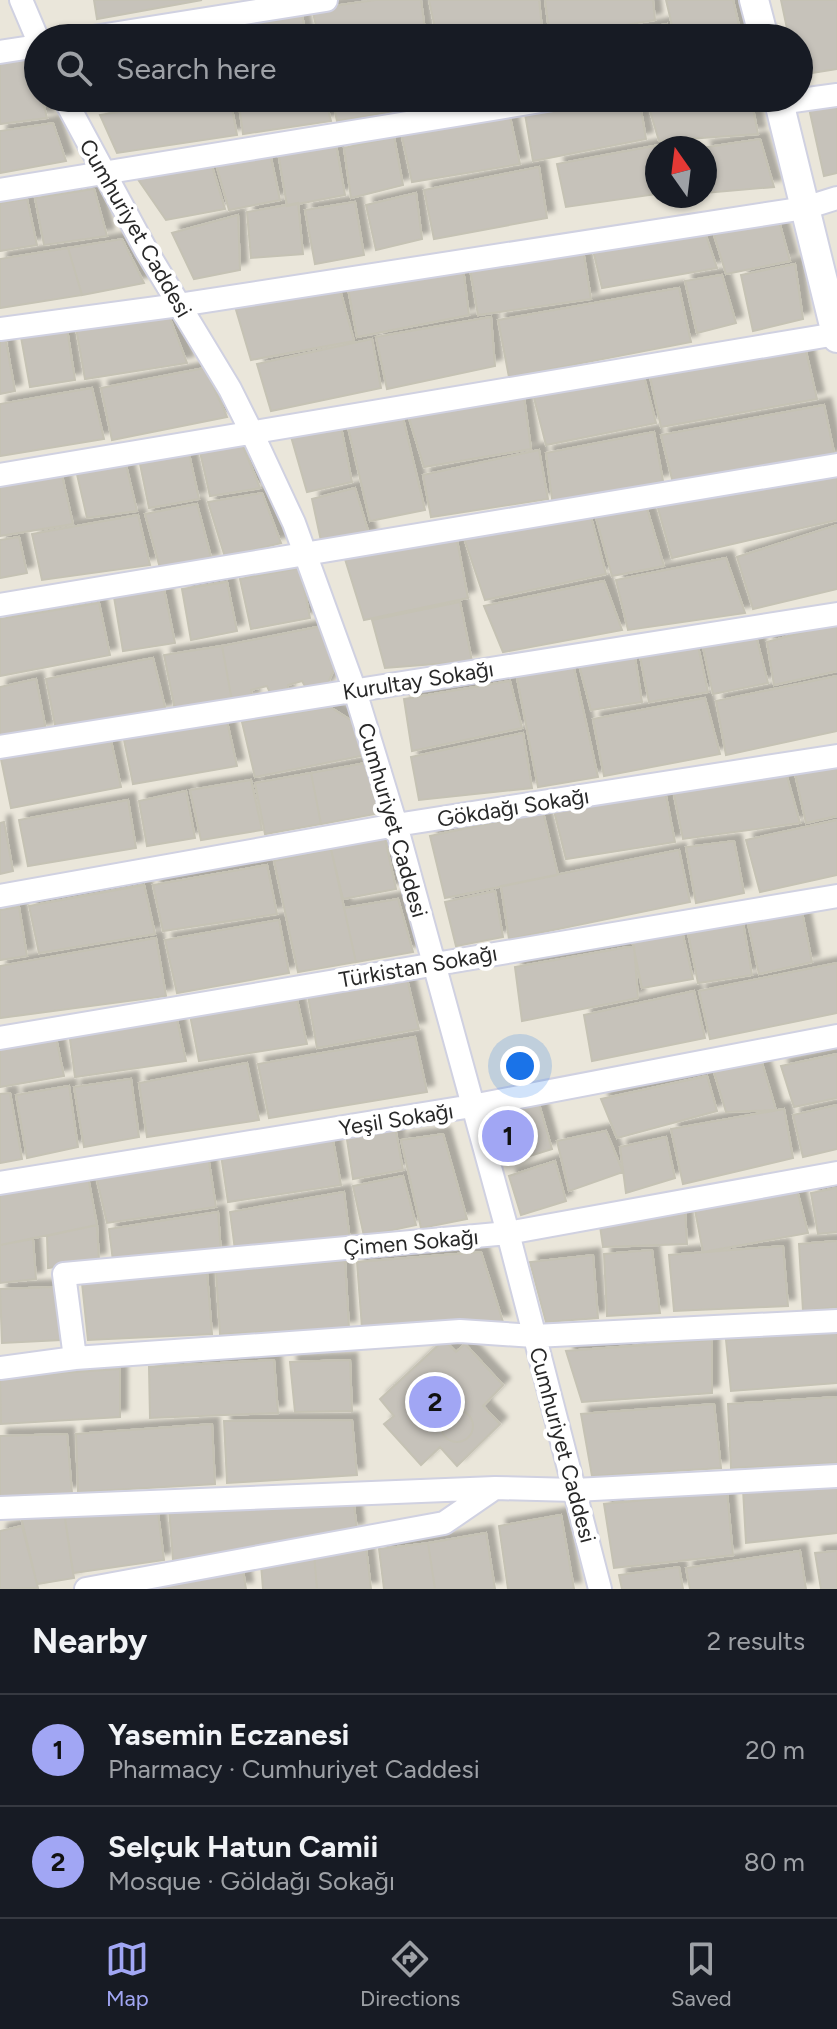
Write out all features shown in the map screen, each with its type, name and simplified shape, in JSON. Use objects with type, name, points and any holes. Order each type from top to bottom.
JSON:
[{"type":"street","points":[[21,0],[30,24]]},
{"type":"street","points":[[175,24],[326,0]]},
{"type":"street","points":[[754,0],[760,24]]},
{"type":"street","points":[[0,52],[24,46]]},
{"type":"street","points":[[813,97],[837,95]]},
{"type":"street","name":"Cumhuriyet Caddesi","points":[[72,112],[179,305],[230,389],[306,554],[355,691],[396,825],[508,1233],[600,1589]]},
{"type":"street","points":[[0,190],[474,112]]},
{"type":"street","points":[[0,475],[836,336],[782,112]]},
{"type":"street","points":[[0,329],[179,305],[805,208],[837,198]]},
{"type":"street","points":[[0,605],[837,465]]},
{"type":"street","name":"Kurultay Sokağı","points":[[0,747],[837,614]]},
{"type":"street","name":"Gökdağı Sokağı","points":[[0,896],[396,825],[837,756]]},
{"type":"street","name":"Türkistan Sokağı","points":[[0,1038],[837,896]]},
{"type":"street","name":"Yeşil Sokağı","points":[[0,1183],[472,1106],[837,1036]]},
{"type":"street","name":"Çimen Sokağı","points":[[75,1358],[64,1274],[508,1233],[837,1173]]},
{"type":"street","points":[[0,1368],[75,1358],[460,1331],[534,1336],[837,1321]]},
{"type":"street","points":[[0,1508],[495,1488],[575,1490],[837,1476]]},
{"type":"street","points":[[86,1589],[444,1523],[495,1488]]},
{"type":"building","points":[[94,0],[202,0],[97,19]]},
{"type":"building","points":[[375,0],[421,0],[424,24],[316,24],[312,9]]},
{"type":"building","points":[[429,0],[539,0],[542,24],[434,24]]},
{"type":"building","points":[[545,0],[653,0],[655,20],[632,24],[548,24]]},
{"type":"building","points":[[666,0],[733,0],[739,24],[672,24]]},
{"type":"building","points":[[781,0],[837,0],[837,69],[813,73],[813,24],[786,24]]},
{"type":"building","points":[[302,14],[304,24],[254,24],[253,21]]},
{"type":"building","points":[[248,19],[249,24],[228,24]]},
{"type":"building","points":[[24,57],[24,112],[46,112],[47,118],[0,124],[0,61]]},
{"type":"building","points":[[837,102],[837,173],[824,176],[810,112],[813,112],[813,107]]},
{"type":"building","points":[[118,112],[233,112],[237,135],[117,153],[100,115]]},
{"type":"building","points":[[240,112],[329,112],[331,121],[243,134]]},
{"type":"building","points":[[335,112],[390,112],[337,121]]},
{"type":"building","points":[[509,112],[520,164],[412,182],[400,128]]},
{"type":"building","points":[[525,112],[641,112],[645,139],[533,161]]},
{"type":"building","points":[[650,112],[754,112],[758,134],[657,136]]},
{"type":"building","points":[[53,123],[66,161],[0,173],[0,131]]},
{"type":"building","points":[[394,137],[403,185],[351,198],[344,148]]},
{"type":"building","points":[[760,139],[774,187],[717,192],[717,146]]},
{"type":"building","points":[[336,145],[345,195],[287,206],[278,152]]},
{"type":"building","points":[[645,148],[645,196],[566,207],[557,164]]},
{"type":"building","points":[[270,153],[280,200],[229,210],[216,164]]},
{"type":"building","points":[[211,163],[225,209],[166,220],[137,178]]},
{"type":"building","points":[[539,167],[547,218],[434,239],[424,190]]},
{"type":"building","points":[[94,189],[107,236],[44,245],[35,198]]},
{"type":"building","points":[[416,193],[422,239],[376,250],[366,205]]},
{"type":"building","points":[[27,199],[37,245],[0,251],[0,203]]},
{"type":"building","points":[[355,202],[364,255],[315,264],[305,210]]},
{"type":"building","points":[[298,203],[303,254],[251,258],[247,212]]},
{"type":"building","points":[[238,215],[240,270],[194,279],[172,233]]},
{"type":"building","points":[[779,221],[790,261],[726,274],[714,235]]},
{"type":"building","points":[[704,230],[717,268],[602,288],[593,250]]},
{"type":"building","points":[[122,239],[144,283],[82,295],[68,248]]},
{"type":"building","points":[[68,248],[82,295],[0,308],[0,259]]},
{"type":"building","points":[[583,250],[591,299],[478,315],[470,269]]},
{"type":"building","points":[[795,264],[803,319],[753,331],[741,275]]},
{"type":"building","points":[[463,268],[469,315],[357,337],[348,288]]},
{"type":"building","points":[[722,275],[736,323],[697,333],[685,281]]},
{"type":"building","points":[[339,286],[354,341],[251,360],[234,303]]},
{"type":"building","points":[[679,288],[691,342],[509,377],[498,320]]},
{"type":"building","points":[[169,316],[187,363],[85,379],[76,328]]},
{"type":"building","points":[[491,317],[495,366],[387,389],[376,337]]},
{"type":"building","points":[[67,329],[75,380],[30,387],[21,337]]},
{"type":"building","points":[[5,336],[15,391],[0,394],[0,337]]},
{"type":"building","points":[[372,339],[381,388],[271,411],[257,364]]},
{"type":"building","points":[[805,347],[817,399],[661,427],[649,372]]},
{"type":"building","points":[[205,368],[227,417],[112,440],[101,388]]},
{"type":"building","points":[[643,373],[656,423],[546,445],[533,394]]},
{"type":"building","points":[[92,388],[104,439],[0,456],[0,404]]},
{"type":"building","points":[[524,397],[531,449],[424,467],[409,418]]},
{"type":"building","points":[[824,405],[835,457],[673,483],[661,435]]},
{"type":"building","points":[[402,414],[425,510],[370,521],[348,427]]},
{"type":"building","points":[[341,427],[352,482],[307,492],[290,433]]},
{"type":"building","points":[[654,432],[663,481],[553,506],[546,453]]},
{"type":"building","points":[[242,444],[260,488],[210,496],[200,452]]},
{"type":"building","points":[[188,449],[199,499],[149,508],[139,459]]},
{"type":"building","points":[[539,450],[548,499],[431,517],[423,475]]},
{"type":"building","points":[[125,461],[137,511],[87,518],[76,470]]},
{"type":"building","points":[[837,470],[837,520],[672,558],[657,505]]},
{"type":"building","points":[[61,471],[73,524],[0,536],[0,482]]},
{"type":"building","points":[[355,488],[370,537],[321,541],[312,499]]},
{"type":"building","points":[[262,493],[281,543],[225,557],[208,502]]},
{"type":"building","points":[[645,502],[664,566],[612,576],[595,514]]},
{"type":"building","points":[[197,504],[212,561],[160,568],[145,514]]},
{"type":"building","points":[[138,515],[150,565],[42,580],[32,534]]},
{"type":"building","points":[[591,517],[606,574],[485,600],[464,538]]},
{"type":"building","points":[[837,525],[837,589],[753,609],[737,557]]},
{"type":"building","points":[[456,535],[468,598],[364,620],[345,559]]},
{"type":"building","points":[[19,537],[27,573],[0,578],[0,540]]},
{"type":"building","points":[[726,558],[745,613],[628,630],[616,580]]},
{"type":"building","points":[[300,568],[310,618],[251,629],[240,579]]},
{"type":"building","points":[[604,581],[622,630],[503,652],[484,606]]},
{"type":"building","points":[[227,582],[237,631],[191,640],[182,589]]},
{"type":"building","points":[[164,589],[175,643],[123,651],[114,597]]},
{"type":"building","points":[[460,602],[472,661],[385,668],[372,620]]},
{"type":"building","points":[[99,603],[110,655],[0,676],[0,619]]},
{"type":"building","points":[[837,623],[837,671],[774,685],[767,642]]},
{"type":"building","points":[[322,626],[338,661],[326,687],[308,691],[302,681],[288,685],[287,694],[271,695],[267,686],[251,690],[253,699],[232,701],[222,646]]},
{"type":"building","points":[[756,636],[768,683],[713,694],[703,647]]},
{"type":"building","points":[[222,646],[232,701],[175,710],[164,655]]},
{"type":"building","points":[[698,646],[708,692],[649,702],[640,656]]},
{"type":"building","points":[[634,651],[642,702],[591,710],[578,661]]},
{"type":"building","points":[[153,658],[166,711],[56,730],[46,679]]},
{"type":"building","points":[[573,664],[598,777],[538,787],[517,678]]},
{"type":"building","points":[[837,676],[837,731],[726,755],[716,701]]},
{"type":"building","points":[[36,679],[46,730],[0,737],[0,687]]},
{"type":"building","points":[[510,681],[522,728],[412,751],[404,699]]},
{"type":"building","points":[[705,698],[720,754],[604,776],[593,719]]},
{"type":"building","points":[[330,707],[360,726],[366,755],[255,777],[242,722]]},
{"type":"building","points":[[226,717],[237,766],[133,784],[123,735]]},
{"type":"building","points":[[523,733],[532,788],[419,800],[411,757]]},
{"type":"building","points":[[110,736],[121,787],[11,808],[0,754]]},
{"type":"building","points":[[837,762],[837,816],[806,823],[794,769]]},
{"type":"building","points":[[366,763],[380,813],[321,824],[311,773]]},
{"type":"building","points":[[785,770],[800,823],[683,839],[673,790]]},
{"type":"building","points":[[311,773],[321,824],[265,834],[255,783]]},
{"type":"building","points":[[251,780],[262,830],[201,840],[190,790]]},
{"type":"building","points":[[186,791],[195,838],[147,846],[139,801]]},
{"type":"building","points":[[665,791],[675,842],[566,859],[554,811]]},
{"type":"building","points":[[128,800],[136,848],[28,866],[19,820]]},
{"type":"building","points":[[543,812],[558,875],[445,898],[430,836]]},
{"type":"building","points":[[837,820],[837,875],[760,892],[746,840]]},
{"type":"building","points":[[4,822],[13,871],[0,874],[0,823]]},
{"type":"building","points":[[385,839],[396,889],[343,899],[331,849]]},
{"type":"building","points":[[734,841],[744,893],[696,903],[686,847]]},
{"type":"building","points":[[331,849],[356,962],[298,972],[274,861]]},
{"type":"building","points":[[679,850],[690,902],[509,939],[501,886]]},
{"type":"building","points":[[267,865],[277,914],[163,931],[153,885]]},
{"type":"building","points":[[144,885],[155,934],[39,953],[29,906]]},
{"type":"building","points":[[495,891],[503,937],[456,946],[445,902]]},
{"type":"building","points":[[398,899],[413,952],[356,962],[344,908]]},
{"type":"building","points":[[19,907],[27,956],[0,960],[0,910]]},
{"type":"building","points":[[801,907],[812,962],[759,974],[747,919]]},
{"type":"building","points":[[279,920],[289,973],[177,993],[165,940]]},
{"type":"building","points":[[743,923],[752,975],[698,983],[688,933]]},
{"type":"building","points":[[682,931],[693,979],[642,988],[632,940]]},
{"type":"building","points":[[156,938],[166,996],[0,1018],[0,966]]},
{"type":"building","points":[[634,946],[638,998],[522,1021],[515,967]]},
{"type":"building","points":[[837,963],[837,1013],[710,1039],[699,991]]},
{"type":"building","points":[[407,979],[419,1029],[317,1048],[308,996]]},
{"type":"building","points":[[694,991],[705,1038],[592,1061],[584,1015]]},
{"type":"building","points":[[296,995],[307,1044],[199,1061],[190,1015]]},
{"type":"building","points":[[176,1015],[186,1061],[75,1077],[69,1032]]},
{"type":"building","points":[[55,1033],[64,1076],[0,1087],[0,1044]]},
{"type":"building","points":[[415,1037],[427,1092],[269,1118],[258,1064]]},
{"type":"building","points":[[837,1054],[837,1098],[794,1107],[781,1066]]},
{"type":"building","points":[[247,1063],[259,1120],[147,1137],[139,1083]]},
{"type":"building","points":[[762,1063],[776,1110],[726,1112],[714,1072]]},
{"type":"building","points":[[707,1076],[717,1111],[617,1138],[601,1099]]},
{"type":"building","points":[[131,1079],[139,1137],[84,1147],[74,1087]]},
{"type":"building","points":[[69,1086],[78,1147],[27,1158],[16,1095]]},
{"type":"building","points":[[10,1093],[22,1159],[0,1163],[0,1094]]},
{"type":"building","points":[[539,1104],[552,1149],[507,1163],[493,1118]]},
{"type":"building","points":[[837,1105],[837,1149],[803,1157],[793,1115]]},
{"type":"building","points":[[784,1109],[793,1158],[683,1184],[671,1129]]},
{"type":"building","points":[[395,1127],[403,1170],[353,1179],[346,1133]]},
{"type":"building","points":[[606,1131],[623,1172],[569,1191],[557,1141]]},
{"type":"building","points":[[443,1134],[467,1219],[421,1228],[401,1140]]},
{"type":"building","points":[[332,1135],[341,1185],[228,1202],[221,1155]]},
{"type":"building","points":[[666,1137],[675,1178],[626,1193],[620,1147]]},
{"type":"building","points":[[208,1156],[216,1207],[107,1223],[96,1176]]},
{"type":"building","points":[[555,1161],[566,1201],[521,1215],[509,1176]]},
{"type":"building","points":[[403,1176],[416,1225],[364,1236],[353,1186]]},
{"type":"building","points":[[88,1177],[97,1225],[0,1245],[0,1191]]},
{"type":"building","points":[[837,1188],[837,1232],[818,1234],[811,1193]]},
{"type":"building","points":[[797,1190],[808,1233],[703,1252],[695,1210]]},
{"type":"building","points":[[344,1192],[350,1241],[235,1250],[230,1212]]},
{"type":"building","points":[[685,1211],[687,1244],[603,1247],[600,1226]]},
{"type":"building","points":[[218,1212],[221,1253],[113,1261],[109,1229]]},
{"type":"building","points":[[97,1225],[99,1260],[48,1268],[47,1236]]},
{"type":"building","points":[[33,1239],[36,1279],[0,1283],[0,1245]]},
{"type":"building","points":[[837,1241],[837,1307],[803,1311],[799,1244]]},
{"type":"building","points":[[783,1246],[788,1306],[674,1311],[669,1255]]},
{"type":"building","points":[[652,1250],[660,1313],[607,1316],[604,1254]]},
{"type":"building","points":[[481,1252],[503,1322],[362,1328],[357,1262]]},
{"type":"building","points":[[593,1255],[598,1318],[546,1322],[530,1262]]},
{"type":"building","points":[[345,1261],[349,1328],[220,1334],[216,1272]]},
{"type":"building","points":[[207,1273],[212,1334],[88,1340],[82,1283]]},
{"type":"building","points":[[54,1287],[61,1340],[2,1343],[0,1289]]},
{"type":"building","points":[[837,1331],[837,1383],[731,1391],[726,1340]]},
{"type":"building","points":[[444,1340],[456,1352],[465,1344],[503,1385],[483,1406],[500,1424],[457,1466],[440,1447],[421,1465],[384,1424],[394,1416],[380,1399]]},
{"type":"building","points":[[712,1340],[712,1393],[582,1402],[566,1351]]},
{"type":"building","points":[[274,1360],[278,1413],[150,1418],[149,1367]]},
{"type":"building","points":[[350,1360],[352,1411],[295,1412],[290,1362]]},
{"type":"building","points":[[120,1369],[120,1417],[1,1424],[0,1377]]},
{"type":"building","points":[[837,1397],[837,1463],[731,1468],[728,1404]]},
{"type":"building","points":[[714,1404],[721,1468],[592,1476],[581,1414]]},
{"type":"building","points":[[457,1410],[469,1414],[473,1426],[469,1438],[457,1442],[445,1438],[441,1426],[445,1414]]},
{"type":"building","points":[[352,1420],[357,1475],[227,1483],[224,1421]]},
{"type":"building","points":[[212,1424],[215,1484],[78,1492],[76,1434]]},
{"type":"building","points":[[67,1434],[72,1493],[0,1497],[0,1436]]},
{"type":"building","points":[[837,1484],[837,1533],[746,1543],[743,1489]]},
{"type":"building","points":[[727,1492],[733,1555],[614,1568],[604,1504]]},
{"type":"building","points":[[353,1497],[357,1530],[173,1560],[169,1509]]},
{"type":"building","points":[[157,1505],[164,1560],[73,1573],[64,1512]]},
{"type":"building","points":[[561,1515],[574,1589],[508,1589],[499,1526]]},
{"type":"building","points":[[21,1517],[65,1518],[74,1578],[37,1584]]},
{"type":"building","points":[[22,1526],[38,1588],[0,1589],[0,1531]]},
{"type":"building","points":[[486,1533],[495,1589],[435,1589],[428,1543]]},
{"type":"building","points":[[428,1543],[435,1589],[384,1589],[379,1549]]},
{"type":"building","points":[[366,1547],[371,1589],[317,1589],[314,1554]]},
{"type":"building","points":[[800,1551],[806,1589],[690,1589],[686,1568]]},
{"type":"building","points":[[837,1551],[837,1589],[821,1589],[815,1553]]},
{"type":"building","points":[[314,1554],[317,1589],[263,1589],[261,1564]]},
{"type":"building","points":[[679,1567],[683,1589],[622,1589],[619,1575]]},
{"type":"building","points":[[243,1570],[246,1589],[146,1589]]},
{"type":"place","name":"Yasemin Eczanesi","points":[[508,1136]]},
{"type":"place","name":"Selçuk Hatun Camii","points":[[435,1402]]}]
